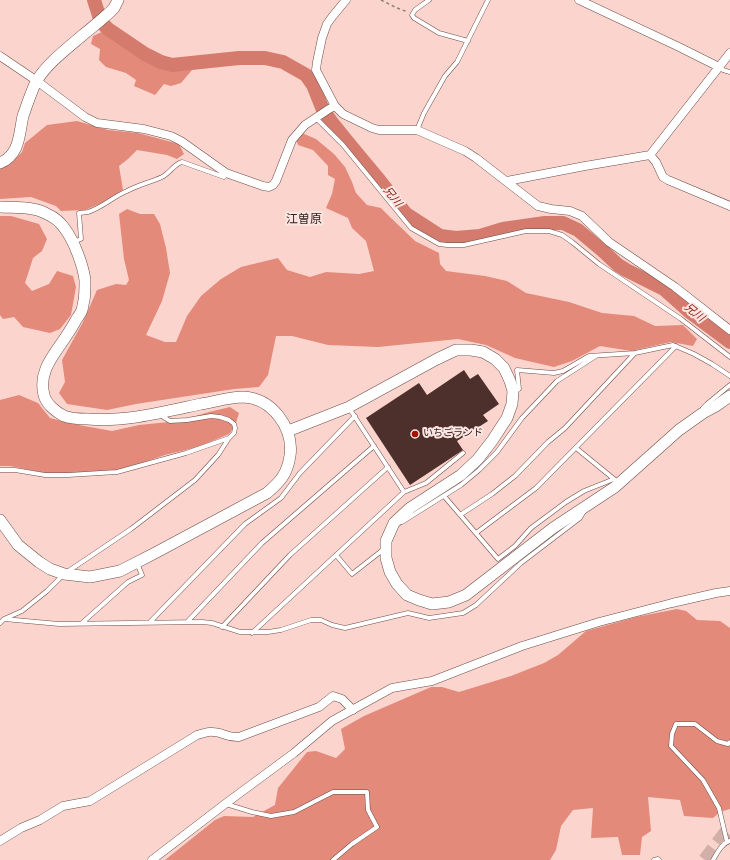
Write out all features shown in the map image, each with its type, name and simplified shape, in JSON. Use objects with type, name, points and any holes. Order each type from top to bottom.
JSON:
[{"type":"street","points":[[0,164],[10,157],[16,149],[27,103],[37,81],[55,59],[114,8],[118,0]]},
{"type":"street","points":[[346,0],[327,24],[322,38],[317,62],[316,70],[332,108],[378,130],[416,130],[465,151],[507,181],[538,206],[570,211],[582,216],[608,242],[675,286],[730,330]]},
{"type":"street","points":[[579,0],[679,47],[718,68]]},
{"type":"street","points":[[507,181],[578,167],[650,156],[730,54]]},
{"type":"street","points":[[0,56],[37,81],[85,117],[96,123],[144,129],[171,136],[181,141],[226,173],[263,186],[270,187],[276,181],[292,140],[305,125],[332,108]]},
{"type":"street","points":[[650,156],[656,162],[663,177],[730,206]]},
{"type":"street","points":[[0,207],[38,210],[47,213],[61,223],[73,242],[85,279],[85,293],[82,310],[66,337],[51,357],[43,375],[42,389],[45,399],[51,407],[65,416],[80,419],[103,420],[138,417],[225,399],[243,397],[257,400],[267,405],[281,419],[288,431],[291,444],[288,467],[279,483],[267,493],[120,571],[90,577],[64,574],[50,569],[18,545],[0,520]]},
{"type":"street","points":[[288,431],[352,412],[437,359],[456,350],[483,352],[495,359],[504,368],[510,380],[513,391],[512,404],[507,418],[492,441],[478,459],[460,475],[410,508],[394,523],[386,542],[386,558],[390,572],[396,584],[408,595],[432,604],[449,602],[466,595],[514,552],[588,505],[679,430],[730,396]]},
{"type":"street","points":[[152,860],[294,753],[332,721],[392,688],[432,681],[522,646],[578,628],[672,603],[730,591]]},
{"type":"street","points":[[0,841],[63,806],[90,801],[197,735],[210,731],[233,737],[239,737],[320,707],[333,696],[342,699],[353,710]]},
{"type":"lane","points":[[429,0],[415,10],[412,15],[414,18],[439,33],[468,41]]},
{"type":"lane","points":[[416,130],[445,76],[458,62],[488,0]]},
{"type":"lane","points":[[718,68],[730,72]]},
{"type":"lane","points":[[315,118],[343,145],[411,228],[438,244],[464,245],[526,232],[549,231],[562,235],[599,264],[681,319],[730,357]]},
{"type":"lane","points":[[73,242],[81,239],[79,213],[89,212],[127,190],[163,176],[172,170],[177,163],[182,162],[224,178],[226,173]]},
{"type":"lane","points":[[513,391],[520,389],[517,370],[554,373],[563,371],[590,356],[635,353],[673,345],[694,354],[730,376]]},
{"type":"lane","points":[[476,533],[536,488],[676,346]]},
{"type":"lane","points":[[460,514],[492,494],[515,476],[548,442],[565,428],[635,353]]},
{"type":"lane","points":[[398,520],[402,522],[461,485],[497,452],[522,418],[557,381],[596,356]]},
{"type":"lane","points":[[679,430],[678,428],[730,385]]},
{"type":"lane","points":[[150,622],[245,524],[281,498],[300,473],[352,412],[404,492]]},
{"type":"lane","points":[[0,623],[22,611],[47,591],[64,574],[131,529],[196,480],[218,455],[236,428],[230,420],[220,417],[211,416],[170,421],[156,413]]},
{"type":"lane","points":[[0,470],[14,470],[45,475],[117,472],[186,453],[229,438]]},
{"type":"lane","points":[[187,622],[262,543],[374,446]]},
{"type":"lane","points":[[576,448],[617,481]]},
{"type":"lane","points":[[252,633],[404,492],[426,483],[463,454]]},
{"type":"lane","points":[[222,627],[290,555],[388,467]]},
{"type":"lane","points":[[444,496],[498,559],[514,552],[515,546],[531,528],[566,502],[584,491],[617,481]]},
{"type":"lane","points":[[4,620],[59,624],[202,622],[240,632],[252,633],[281,630],[311,620],[321,620],[332,625],[345,628],[408,613],[429,618],[463,613],[476,605],[521,563],[580,518],[588,505]]},
{"type":"lane","points":[[336,555],[352,574],[386,548]]},
{"type":"lane","points":[[82,623],[128,582],[142,575],[137,563]]},
{"type":"lane","points":[[713,860],[721,847],[728,841],[719,808],[703,780],[671,746],[672,734],[676,724],[695,724],[717,742],[728,744],[730,742]]},
{"type":"lane","points":[[225,804],[271,816],[294,812],[333,792],[367,792],[368,810],[377,826],[333,860]]},
{"type":"lane","points":[[654,860],[660,860]]},
{"type":"path","points":[[381,0],[413,14]]},
{"type":"shaded area","points":[[104,31],[152,63],[171,69],[186,66],[192,70],[181,83],[171,86],[164,84],[155,95],[134,86],[136,80],[126,73],[106,67],[99,60],[100,49],[91,44],[93,36]]},
{"type":"shaded area","points":[[77,121],[108,130],[138,133],[179,144],[184,154],[177,159],[167,155],[137,150],[119,166],[123,190],[102,203],[85,210],[61,211],[56,206],[31,197],[0,199],[0,169],[10,164],[22,152],[25,143],[47,125]]},
{"type":"shaded area","points":[[302,133],[316,139],[334,154],[345,167],[356,193],[367,205],[381,208],[415,241],[439,253],[440,264],[446,271],[485,276],[507,281],[526,293],[569,302],[602,313],[634,316],[655,326],[683,325],[697,339],[693,346],[671,342],[631,351],[600,346],[572,361],[554,367],[515,358],[486,345],[458,339],[378,347],[328,345],[292,336],[276,336],[268,375],[259,387],[234,389],[107,410],[67,404],[59,393],[65,382],[62,360],[83,322],[97,290],[116,284],[126,285],[129,280],[124,259],[119,214],[127,209],[140,214],[154,214],[160,224],[170,273],[162,301],[146,335],[165,342],[176,342],[187,316],[201,296],[221,279],[241,267],[278,258],[287,270],[310,277],[326,272],[359,274],[374,271],[366,241],[352,228],[348,218],[326,208],[332,194],[335,179],[328,175],[328,166],[313,150],[298,145],[296,139]]},
{"type":"shaded area","points":[[0,216],[11,216],[39,224],[47,239],[42,251],[33,258],[25,283],[32,291],[49,284],[57,271],[73,276],[76,287],[71,315],[60,329],[50,333],[23,327],[14,317],[3,319],[0,315]]},
{"type":"shaded area","points":[[19,395],[38,403],[50,418],[112,431],[139,425],[179,421],[230,407],[239,413],[235,426],[229,434],[198,447],[165,455],[130,467],[116,470],[74,475],[45,473],[10,466],[0,466],[0,400]]},
{"type":"shaded area","points":[[677,609],[686,611],[697,620],[720,621],[730,628],[730,809],[720,812],[713,818],[684,816],[680,800],[648,797],[651,831],[642,837],[640,855],[622,855],[618,837],[591,838],[593,808],[573,810],[561,826],[556,850],[550,860],[165,860],[215,820],[224,816],[253,817],[275,805],[278,788],[307,752],[316,751],[336,758],[345,749],[341,729],[364,716],[431,687],[442,687],[459,692],[511,676],[544,663],[558,655],[586,631],[636,617]]},
{"type":"building","name":"いちごランド","points":[[464,370],[470,379],[478,374],[499,404],[483,415],[488,421],[457,441],[463,450],[410,485],[366,418],[419,383],[427,395]]},
{"type":"waterway","name":"兄川","points":[[94,0],[101,22],[108,29],[145,54],[161,62],[172,65],[239,58],[265,58],[283,62],[306,75],[313,85],[323,110],[333,124],[406,214],[440,236],[456,238],[480,236],[503,229],[545,223],[563,223],[578,230],[618,265],[664,289],[691,313],[730,342]]},
{"type":"tunnel","points":[[705,860],[730,827]]},
{"type":"place","name":"いちごランド","points":[[415,434]]},
{"type":"district","name":"江曽原","points":[[304,220]]}]
